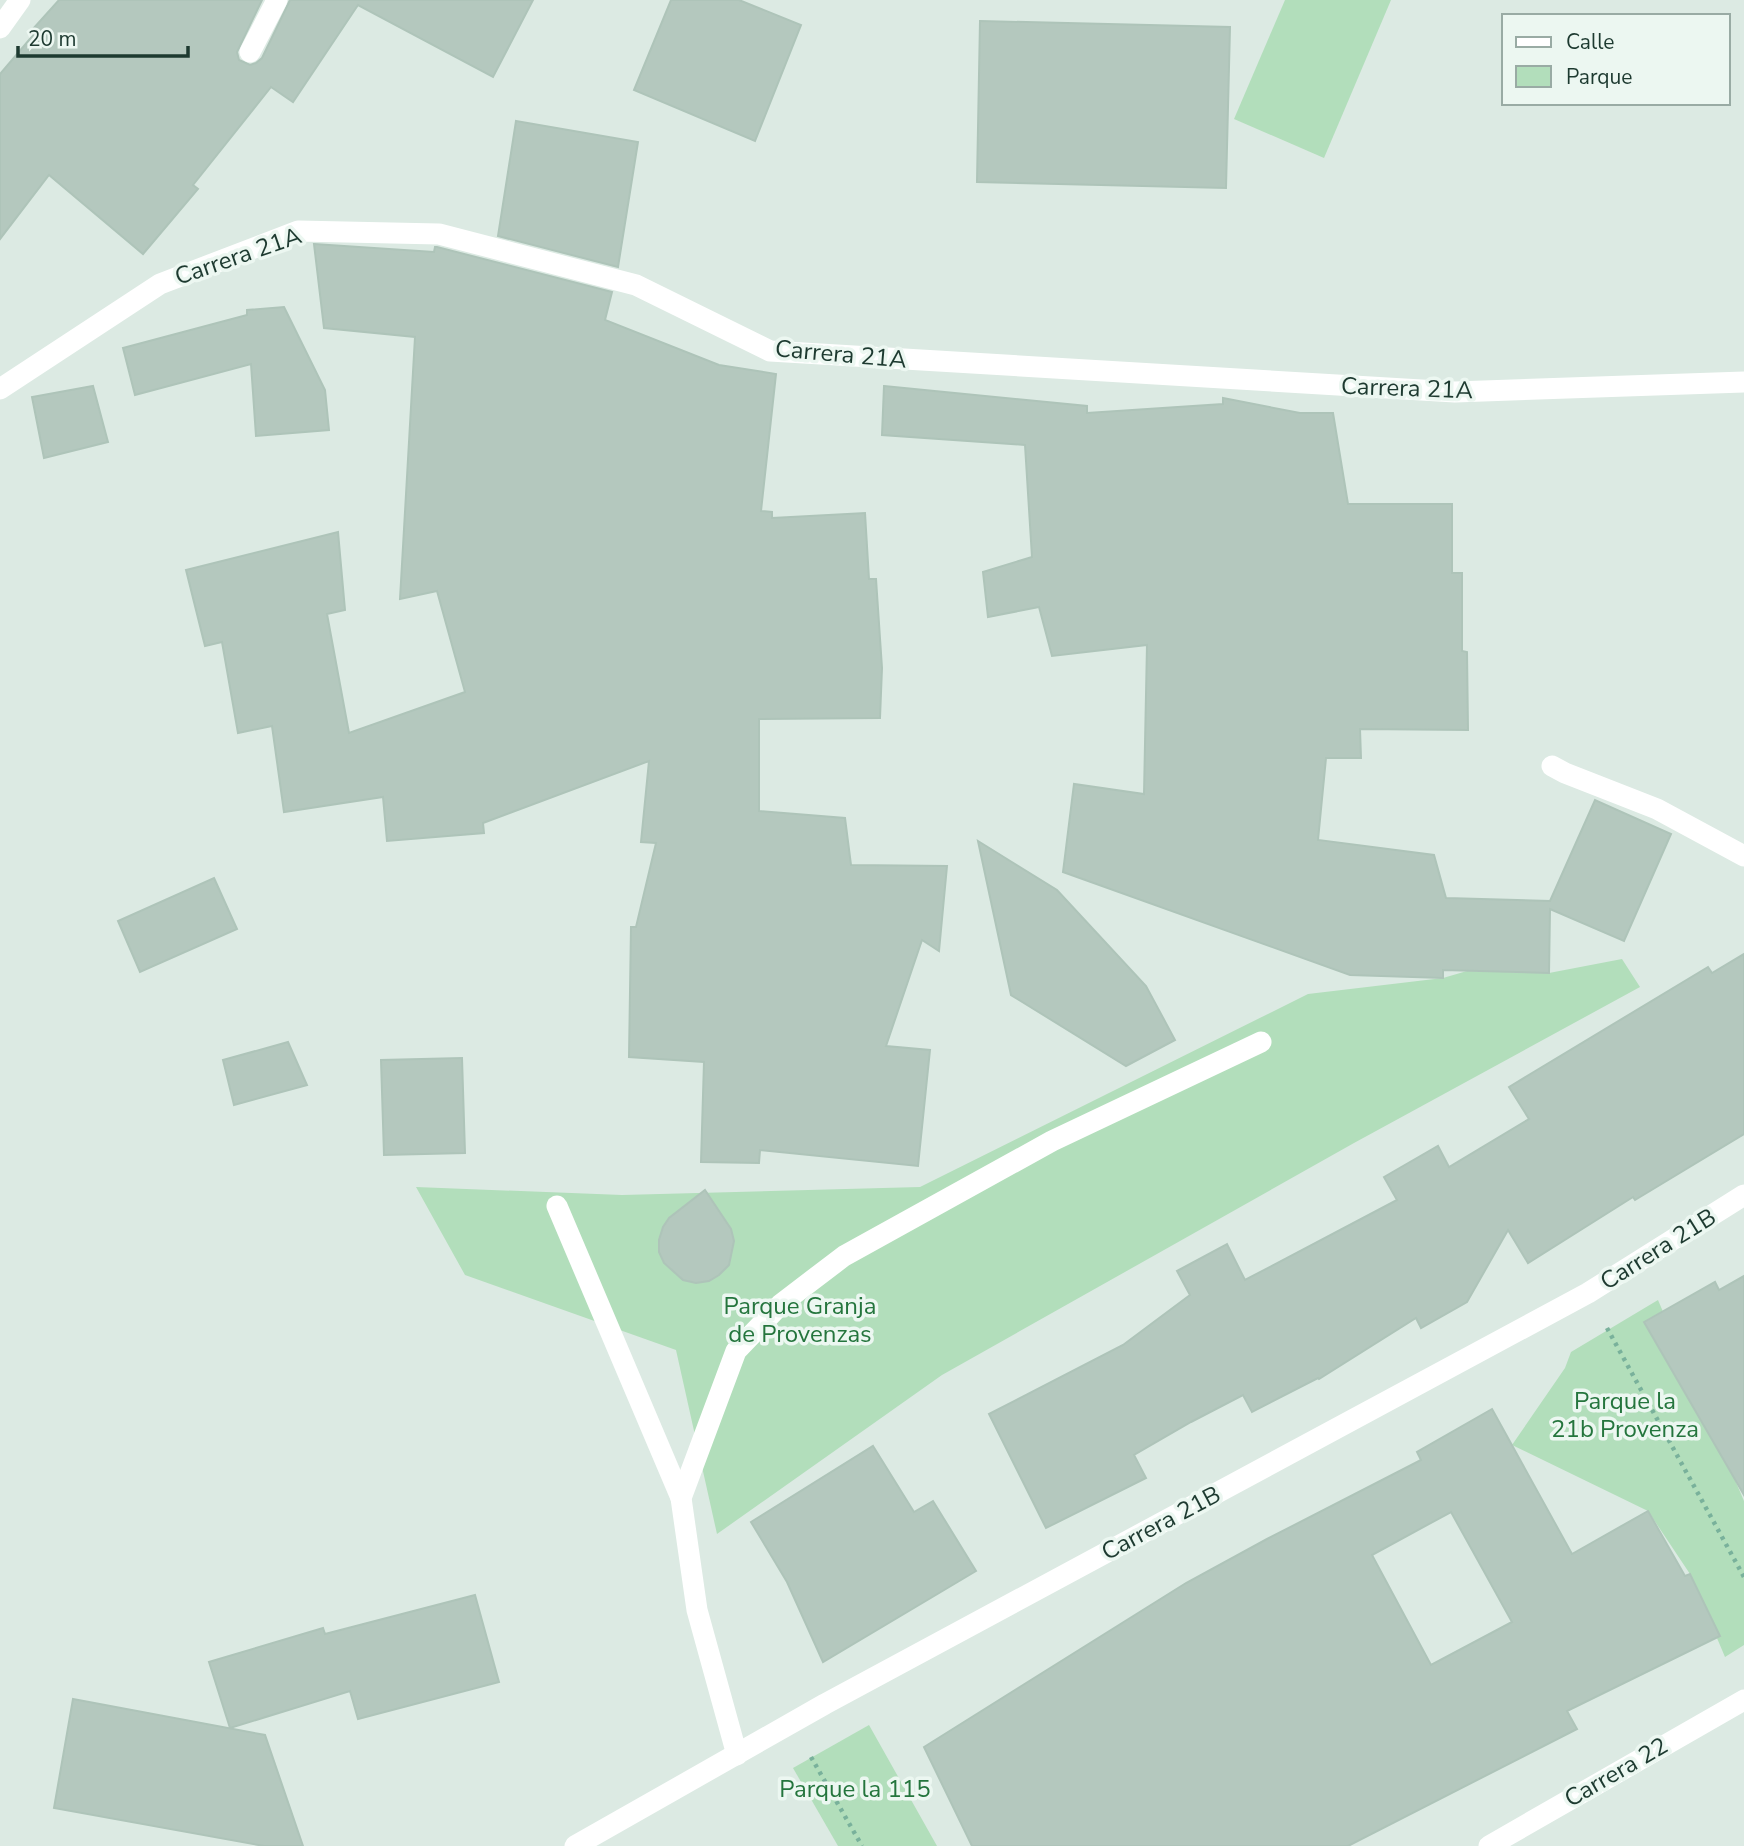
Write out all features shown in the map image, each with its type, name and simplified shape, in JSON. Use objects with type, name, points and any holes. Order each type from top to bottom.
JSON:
[{"type":"street","points":[[0,28],[20,0]]},
{"type":"street","points":[[250,52],[277,0]]},
{"type":"street","name":"Carrera 21A","points":[[0,389],[160,284],[298,231],[439,234],[452,237],[636,285],[770,351],[1455,393],[1744,382]]},
{"type":"street","points":[[1552,766],[1657,809],[1744,856]]},
{"type":"street","points":[[681,1498],[736,1351],[781,1304],[844,1256],[1041,1147],[1261,1042]]},
{"type":"street","name":"Carrera 21B","points":[[575,1846],[791,1723],[1588,1293],[1744,1195]]},
{"type":"street","points":[[557,1206],[681,1498],[697,1610],[737,1755]]},
{"type":"street","name":"Carrera 22","points":[[1489,1846],[1744,1700]]},
{"type":"path","points":[[1588,1293],[1744,1577]]},
{"type":"path","points":[[791,1723],[862,1846]]},
{"type":"green space","points":[[1285,0],[1391,0],[1324,158],[1234,119]]},
{"type":"green space","name":"Parque Granja de Provenzas","points":[[1622,959],[1640,987],[1354,1143],[942,1375],[717,1534],[676,1350],[465,1275],[416,1187],[622,1195],[920,1187],[1308,994],[1443,978],[1467,971],[1549,973]]},
{"type":"green space","name":"Parque la 21b Provenza","points":[[1658,1300],[1744,1501],[1744,1645],[1725,1657],[1690,1574],[1648,1511],[1512,1445],[1565,1368],[1571,1352]]},
{"type":"green space","name":"Parque la 115","points":[[869,1725],[937,1846],[838,1846],[793,1768]]},
{"type":"building","points":[[59,0],[262,0],[237,52],[239,60],[250,65],[262,58],[290,0],[533,0],[493,77],[358,5],[293,102],[271,87],[193,185],[198,189],[143,254],[49,175],[0,239],[0,74],[35,33],[32,30]]},
{"type":"building","points":[[671,0],[739,0],[801,25],[755,141],[634,90]]},
{"type":"building","points":[[980,21],[1230,27],[1226,188],[977,182]]},
{"type":"building","points":[[516,121],[638,142],[618,267],[498,236]]},
{"type":"building","points":[[314,244],[434,252],[437,247],[612,292],[605,320],[719,365],[776,374],[761,511],[772,512],[772,518],[865,513],[869,579],[876,579],[882,668],[880,718],[759,719],[759,811],[845,818],[851,865],[947,866],[939,951],[922,940],[886,1046],[930,1050],[918,1166],[760,1150],[759,1163],[701,1162],[704,1062],[629,1057],[631,927],[636,927],[656,843],[641,842],[649,761],[483,823],[484,833],[387,841],[383,797],[284,812],[272,726],[238,733],[222,642],[205,646],[186,570],[338,532],[345,610],[327,614],[349,733],[465,692],[437,591],[400,599],[415,337],[324,328]]},
{"type":"building","points":[[284,307],[325,390],[329,430],[256,436],[251,364],[135,395],[123,348],[247,315],[247,310]]},
{"type":"building","points":[[93,386],[108,442],[44,458],[32,397]]},
{"type":"building","points":[[884,386],[1087,406],[1087,413],[1223,404],[1223,398],[1300,413],[1333,413],[1348,504],[1452,504],[1452,573],[1462,573],[1462,651],[1467,652],[1468,730],[1360,729],[1361,758],[1326,758],[1318,840],[1434,855],[1446,898],[1550,901],[1595,800],[1671,834],[1624,941],[1550,909],[1549,973],[1443,970],[1443,978],[1350,975],[1063,872],[1074,784],[1144,794],[1147,645],[1052,656],[1039,607],[988,617],[983,572],[1032,557],[1025,445],[882,435]]},
{"type":"building","points":[[978,841],[1057,890],[1146,986],[1175,1040],[1126,1066],[1011,995]]},
{"type":"building","points":[[214,878],[237,929],[140,972],[118,921]]},
{"type":"building","points":[[1744,954],[1744,1134],[1635,1200],[1633,1197],[1528,1263],[1508,1230],[1467,1302],[1421,1328],[1416,1318],[1319,1379],[1252,1412],[1243,1395],[1191,1422],[1134,1455],[1146,1478],[1046,1528],[989,1414],[1123,1345],[1190,1295],[1177,1271],[1227,1244],[1245,1280],[1397,1200],[1384,1177],[1438,1146],[1449,1167],[1529,1119],[1509,1087],[1708,967],[1712,973]]},
{"type":"building","points":[[288,1042],[307,1085],[234,1105],[223,1060]]},
{"type":"building","points":[[462,1058],[465,1153],[384,1155],[381,1060]]},
{"type":"building","points":[[705,1190],[731,1229],[734,1241],[729,1265],[709,1281],[696,1283],[683,1280],[664,1263],[659,1252],[659,1240],[669,1218]]},
{"type":"building","points":[[1744,1276],[1744,1495],[1644,1322],[1715,1282],[1719,1290]]},
{"type":"building","points":[[1492,1409],[1572,1554],[1648,1511],[1685,1576],[1690,1574],[1720,1636],[1567,1711],[1577,1729],[1348,1846],[972,1846],[924,1747],[1186,1583],[1421,1460],[1417,1452]],"holes":[[[1451,1512],[1512,1622],[1431,1665],[1372,1555]]]},
{"type":"building","points":[[873,1446],[914,1512],[933,1501],[976,1571],[823,1662],[787,1582],[751,1522]]},
{"type":"building","points":[[475,1595],[499,1682],[358,1719],[350,1691],[230,1728],[209,1662],[323,1628],[325,1634]]},
{"type":"building","points":[[73,1699],[265,1735],[303,1846],[264,1846],[54,1808]]}]
